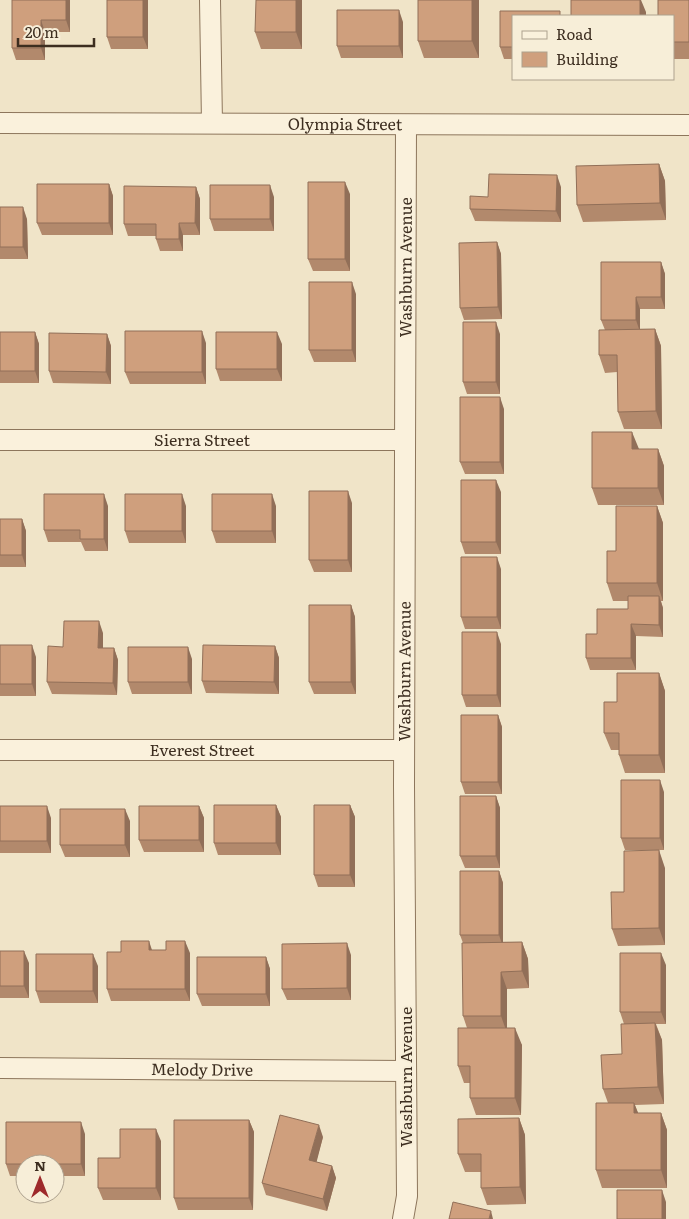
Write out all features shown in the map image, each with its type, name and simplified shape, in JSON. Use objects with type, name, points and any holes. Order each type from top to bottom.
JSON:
[{"type":"street","points":[[210,0],[212,123]]},
{"type":"street","name":"Olympia Street","points":[[0,123],[689,124]]},
{"type":"street","name":"Washburn Avenue","points":[[403,1219],[407,1196],[404,750],[406,124]]},
{"type":"street","name":"Sierra Street","points":[[0,440],[405,440]]},
{"type":"street","name":"Everest Street","points":[[0,750],[404,750]]},
{"type":"street","name":"Melody Drive","points":[[0,1068],[406,1071]]},
{"type":"building","points":[[12,0],[66,0],[66,20],[41,20],[41,48],[12,48]]},
{"type":"building","points":[[107,0],[143,0],[143,37],[107,37]]},
{"type":"building","points":[[256,0],[296,0],[296,32],[255,32]]},
{"type":"building","points":[[418,0],[472,0],[472,41],[418,41]]},
{"type":"building","points":[[571,0],[640,0],[640,15],[571,15]]},
{"type":"building","points":[[658,0],[689,0],[689,42],[674,42],[674,15],[658,15]]},
{"type":"building","points":[[337,10],[399,10],[399,46],[337,46]]},
{"type":"building","points":[[500,11],[560,11],[560,15],[512,15],[512,47],[500,47]]},
{"type":"building","points":[[659,164],[660,203],[577,205],[576,166]]},
{"type":"building","points":[[489,174],[557,175],[556,211],[470,209],[470,196],[488,197]]},
{"type":"building","points":[[308,182],[345,182],[345,259],[308,259]]},
{"type":"building","points":[[37,184],[109,184],[109,223],[37,223]]},
{"type":"building","points":[[210,185],[270,185],[270,219],[210,219]]},
{"type":"building","points":[[124,186],[196,187],[195,223],[179,223],[179,239],[156,239],[156,224],[124,224]]},
{"type":"building","points":[[0,207],[23,207],[23,247],[0,247]]},
{"type":"building","points":[[497,242],[498,307],[460,308],[459,243]]},
{"type":"building","points":[[601,262],[661,262],[661,297],[636,297],[636,320],[601,320]]},
{"type":"building","points":[[309,282],[352,282],[352,350],[309,350]]},
{"type":"building","points":[[463,322],[496,322],[496,382],[463,382]]},
{"type":"building","points":[[655,329],[656,411],[618,412],[617,355],[599,355],[599,330]]},
{"type":"building","points":[[125,331],[202,331],[202,372],[125,372]]},
{"type":"building","points":[[0,332],[35,332],[35,371],[0,371]]},
{"type":"building","points":[[216,332],[277,332],[277,369],[216,369]]},
{"type":"building","points":[[49,333],[107,334],[106,372],[49,371]]},
{"type":"building","points":[[460,397],[500,397],[500,462],[460,462]]},
{"type":"building","points":[[592,432],[632,432],[632,449],[658,449],[658,488],[592,488]]},
{"type":"building","points":[[461,480],[496,480],[496,542],[461,542]]},
{"type":"building","points":[[309,491],[348,491],[348,560],[309,560]]},
{"type":"building","points":[[44,494],[104,494],[104,539],[80,539],[80,530],[44,530]]},
{"type":"building","points":[[125,494],[182,494],[182,531],[125,531]]},
{"type":"building","points":[[212,494],[272,494],[272,531],[212,531]]},
{"type":"building","points":[[616,506],[657,506],[657,583],[607,583],[607,551],[616,551]]},
{"type":"building","points":[[0,519],[22,519],[22,555],[0,555]]},
{"type":"building","points":[[461,557],[497,557],[497,617],[461,617]]},
{"type":"building","points":[[628,596],[659,596],[659,625],[631,624],[631,658],[586,658],[586,634],[597,634],[597,609],[628,609]]},
{"type":"building","points":[[309,605],[351,605],[351,682],[309,682]]},
{"type":"building","points":[[64,621],[99,621],[98,648],[114,648],[113,683],[47,682],[48,646],[63,647]]},
{"type":"building","points":[[462,632],[497,632],[497,695],[462,695]]},
{"type":"building","points":[[0,645],[32,645],[32,684],[0,684]]},
{"type":"building","points":[[203,645],[275,646],[274,682],[202,681]]},
{"type":"building","points":[[128,647],[188,647],[188,682],[128,682]]},
{"type":"building","points":[[617,673],[659,673],[659,755],[619,755],[619,733],[604,733],[604,702],[617,702]]},
{"type":"building","points":[[461,715],[498,715],[498,782],[461,782]]},
{"type":"building","points":[[621,780],[660,780],[660,838],[621,838]]},
{"type":"building","points":[[460,796],[496,796],[496,856],[460,856]]},
{"type":"building","points":[[214,805],[276,805],[276,843],[214,843]]},
{"type":"building","points":[[314,805],[350,805],[350,875],[314,875]]},
{"type":"building","points":[[0,806],[47,806],[47,841],[0,841]]},
{"type":"building","points":[[139,806],[199,806],[199,840],[139,840]]},
{"type":"building","points":[[60,809],[125,809],[125,845],[60,845]]},
{"type":"building","points":[[659,850],[659,928],[612,929],[611,892],[624,892],[624,851]]},
{"type":"building","points":[[460,871],[499,871],[499,935],[460,935]]},
{"type":"building","points":[[121,941],[149,941],[149,950],[166,950],[166,941],[185,941],[185,989],[107,989],[107,952],[121,952]]},
{"type":"building","points":[[522,942],[522,971],[501,972],[501,1016],[463,1016],[462,943]]},
{"type":"building","points":[[347,943],[347,988],[282,989],[282,944]]},
{"type":"building","points":[[0,951],[24,951],[24,986],[0,986]]},
{"type":"building","points":[[620,953],[661,953],[661,1012],[620,1012]]},
{"type":"building","points":[[36,954],[93,954],[93,991],[36,991]]},
{"type":"building","points":[[197,957],[266,957],[266,994],[197,994]]},
{"type":"building","points":[[655,1023],[658,1087],[603,1089],[601,1055],[622,1054],[621,1024]]},
{"type":"building","points":[[458,1028],[515,1028],[515,1098],[470,1098],[470,1066],[458,1066]]},
{"type":"building","points":[[596,1103],[634,1103],[634,1113],[661,1113],[661,1170],[596,1170]]},
{"type":"building","points":[[280,1115],[319,1125],[309,1160],[332,1166],[323,1199],[262,1183]]},
{"type":"building","points":[[519,1118],[520,1187],[481,1188],[481,1154],[458,1154],[458,1119]]},
{"type":"building","points":[[174,1120],[249,1120],[249,1198],[174,1198]]},
{"type":"building","points":[[6,1122],[81,1122],[81,1164],[65,1164],[65,1154],[15,1154],[15,1164],[6,1164]]},
{"type":"building","points":[[120,1129],[156,1129],[156,1188],[98,1188],[98,1158],[120,1158]]},
{"type":"building","points":[[617,1190],[662,1190],[662,1219],[617,1219]]},
{"type":"building","points":[[453,1202],[491,1211],[489,1219],[449,1219]]}]
